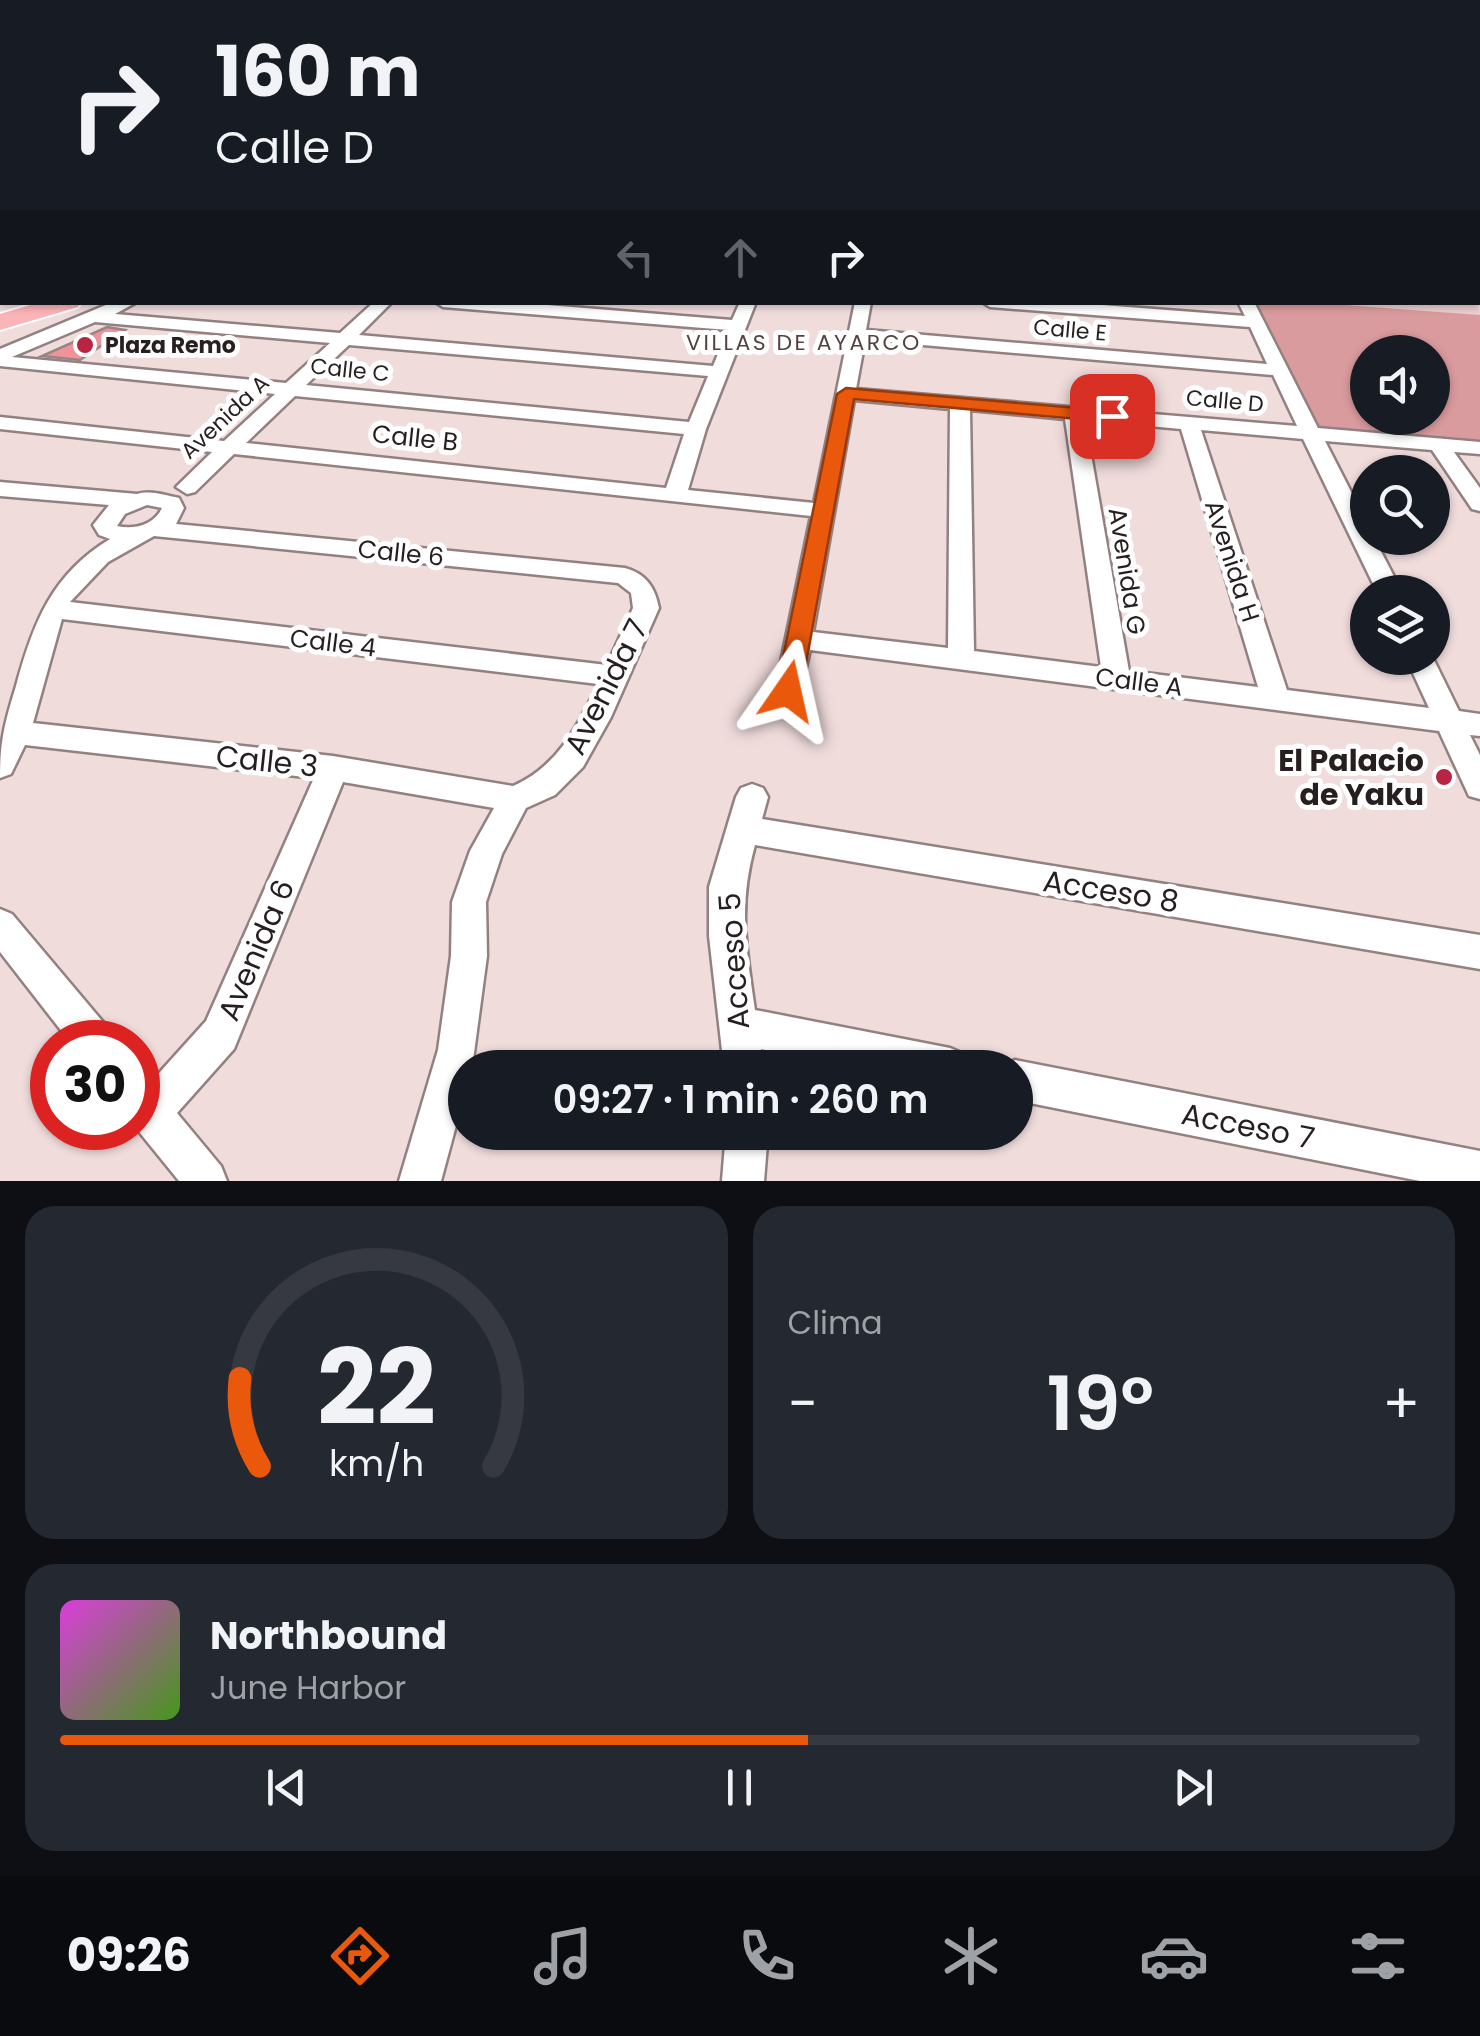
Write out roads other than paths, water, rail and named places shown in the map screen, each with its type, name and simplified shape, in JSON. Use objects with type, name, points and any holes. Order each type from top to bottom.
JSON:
[{"type":"highway","points":[[0,322],[46,305]]},
{"type":"highway","points":[[0,322],[59,305]]},
{"type":"street","points":[[0,358],[123,305]]},
{"type":"street","name":"Avenida A","points":[[188,487],[381,305]]},
{"type":"street","points":[[480,305],[738,326]]},
{"type":"street","points":[[676,492],[696,429],[747,305]]},
{"type":"street","points":[[788,691],[863,305]]},
{"type":"street","points":[[1068,305],[1251,312],[1381,575]]},
{"type":"street","points":[[92,318],[721,372]]},
{"type":"street","name":"Calle E","points":[[857,334],[1278,370]]},
{"type":"street","name":"Calle C","points":[[0,358],[696,429]]},
{"type":"street","name":"Calle D","points":[[846,394],[1480,448]]},
{"type":"street","points":[[960,403],[961,659]]},
{"type":"street","name":"Avenida G","points":[[1074,413],[1116,679]]},
{"type":"street","name":"Calle B","points":[[0,423],[676,492],[824,511]]},
{"type":"street","name":"Avenida H","points":[[1189,423],[1276,699]]},
{"type":"street","points":[[1439,445],[1480,504]]},
{"type":"street","name":"Calle 6","points":[[0,489],[133,526],[625,576]]},
{"type":"street","points":[[0,766],[18,733],[53,609],[133,526],[174,508],[158,498],[138,500],[133,526]]},
{"type":"street","name":"Avenida 7","points":[[420,1181],[457,1050],[468,956],[469,902],[486,851],[515,799],[544,786],[572,759],[597,717],[646,608],[643,590],[625,576]]},
{"type":"street","name":"Calle 4","points":[[53,609],[614,676]]},
{"type":"street","name":"Calle A","points":[[799,639],[1465,723]]},
{"type":"street","points":[[1432,675],[1465,723],[1480,787]]},
{"type":"street","name":"Calle 3","points":[[18,733],[333,768],[515,799]]},
{"type":"street","name":"Avenida 6","points":[[160,1090],[220,1035],[333,768]]},
{"type":"street","name":"Acceso 8","points":[[747,813],[1480,952]]},
{"type":"street","name":"Acceso 5","points":[[741,1050],[726,936],[726,886],[747,813]]},
{"type":"street","points":[[0,925],[76,1020]]},
{"type":"street","points":[[737,1026],[859,1050]]},
{"type":"street","name":"Acceso 7","points":[[1033,1084],[1480,1172]]},
{"type":"street","points":[[160,1125],[206,1181]]},
{"type":"street","points":[[743,1181],[746,1150]]},
{"type":"place","name":"Plaza Remo","points":[[85,345]]},
{"type":"place","name":"El Palacio de Yaku","points":[[1444,777]]},
{"type":"district","name":"VILLAS DE AYARCO","points":[[804,342]]}]
